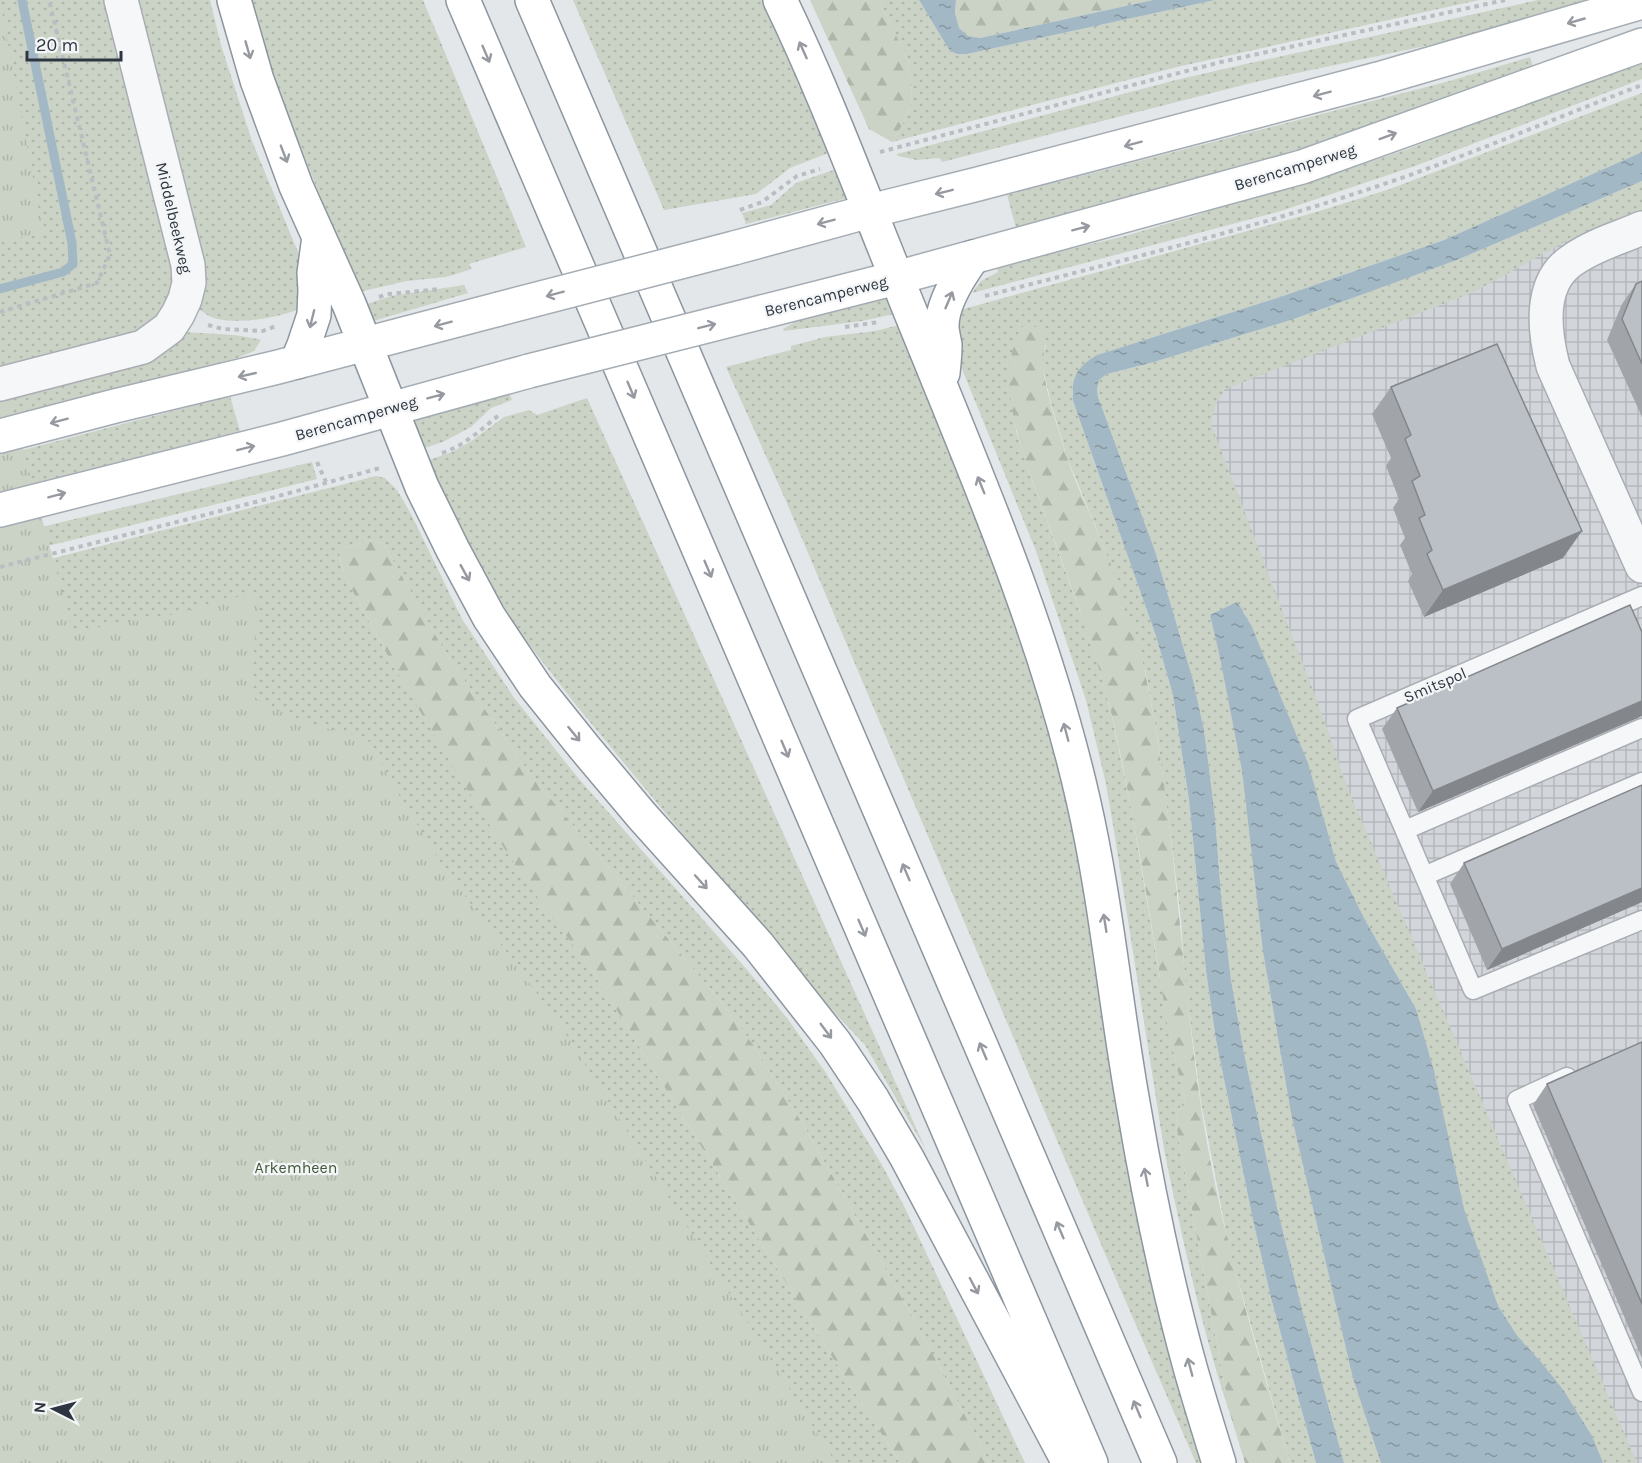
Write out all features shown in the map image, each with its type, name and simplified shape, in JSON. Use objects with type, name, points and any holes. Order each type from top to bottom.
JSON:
[{"type":"main road","points":[[234,0],[257,80],[296,186],[348,304],[411,461],[453,550],[489,617],[535,686],[642,816],[764,953],[835,1043],[873,1100],[907,1158],[1069,1463]]},
{"type":"main road","points":[[463,0],[1092,1463]]},
{"type":"main road","points":[[532,0],[1160,1463]]},
{"type":"main road","points":[[780,0],[850,160],[1003,539],[1054,689],[1083,797],[1098,876],[1132,1101],[1156,1227],[1190,1365],[1219,1463]]},
{"type":"main road","points":[[0,436],[297,362],[734,248],[870,210],[1378,79],[1642,2]]},
{"type":"main road","name":"Berencamperweg","points":[[0,510],[282,439],[529,371],[897,278],[1302,167],[1642,45]]},
{"type":"main road","points":[[297,362],[314,315],[314,273],[319,239]]},
{"type":"main road","points":[[943,390],[945,347],[942,326],[945,307],[960,275],[973,257]]},
{"type":"street","name":"Middelbeekweg","points":[[0,384],[143,347],[169,328],[185,299],[189,283],[188,265],[121,0]]},
{"type":"street","points":[[1640,556],[1553,366],[1546,324],[1553,281],[1561,269],[1572,259],[1593,248],[1642,228]]},
{"type":"lane","name":"Smitspol","points":[[1642,596],[1357,719],[1473,990],[1642,920]]},
{"type":"lane","points":[[1625,603],[1633,623]]},
{"type":"lane","points":[[1405,830],[1642,728]]},
{"type":"lane","points":[[1424,876],[1642,782]]},
{"type":"lane","points":[[1580,1071],[1517,1100],[1642,1392]]},
{"type":"path","points":[[0,312],[97,283],[110,255],[49,0]]},
{"type":"path","points":[[731,213],[762,202],[797,176],[850,160],[1221,62],[1505,0]]},
{"type":"path","points":[[178,314],[190,320],[224,329],[263,331]]},
{"type":"path","points":[[0,567],[451,450],[501,414]]},
{"type":"shaded area","points":[[1642,193],[1642,1463],[1358,1463],[1297,1221],[1173,375]]},
{"type":"green space","points":[[0,0],[117,0],[178,289],[155,327],[0,371]]},
{"type":"green space","points":[[0,0],[43,232],[0,243]]},
{"type":"green space","points":[[137,0],[210,0],[221,45],[252,141],[300,257],[305,287],[297,310],[269,318],[237,321],[215,318],[197,308]]},
{"type":"green space","points":[[251,0],[423,0],[526,247],[469,264],[472,269],[446,277],[407,281],[359,292],[266,59]]},
{"type":"green space","points":[[573,0],[769,0],[836,150],[790,168],[756,194],[664,210]]},
{"type":"green space","points":[[810,0],[879,0],[909,62],[912,93],[908,115],[892,142],[869,129]]},
{"type":"green space","points":[[879,0],[919,0],[948,48],[954,53],[967,54],[1215,0],[1479,0],[1177,67],[892,142],[908,115],[912,93],[909,62]]},
{"type":"green space","points":[[956,0],[1153,0],[980,38],[968,36],[958,28],[955,13]]},
{"type":"green space","points":[[1538,0],[1613,0],[1463,38],[1255,82],[942,162],[940,158],[917,160],[897,154],[1172,81]]},
{"type":"green space","points":[[1530,57],[1533,66],[1398,118],[1272,158],[1016,228],[1007,195],[1446,82]]},
{"type":"green space","points":[[1642,59],[1642,79],[1415,166],[1281,211],[972,293],[981,281],[998,272],[997,268],[1006,264],[1125,236],[1197,215],[1236,200],[1274,193],[1346,170],[1408,149]]},
{"type":"green space","points":[[1642,93],[1642,152],[1444,240],[1280,297],[1097,355],[1072,390],[1073,401],[1156,636],[1173,695],[1189,800],[1206,971],[1216,1040],[1271,1298],[1316,1463],[1290,1463],[1229,1248],[1201,1102],[1158,742],[1147,679],[1129,616],[1068,460],[1043,368],[1042,360],[1046,345],[1012,352],[1010,376],[1016,431],[1101,674],[1131,807],[1170,1037],[1185,1099],[1178,1111],[1176,1124],[1230,1414],[1201,1315],[1164,1149],[1106,784],[1086,700],[1036,551],[958,359],[955,331],[960,310],[1313,213],[1390,189]]},
{"type":"green space","points":[[839,168],[847,198],[746,224],[742,213],[771,205],[796,183]]},
{"type":"green space","points":[[1642,181],[1642,210],[1570,239],[1474,292],[1225,389],[1215,406],[1211,424],[1322,714],[1348,789],[1637,1463],[1603,1463],[1592,1436],[1564,1391],[1518,1337],[1498,1306],[1464,1209],[1434,1071],[1416,1009],[1365,920],[1336,862],[1308,763],[1241,606],[1210,615],[1242,770],[1263,951],[1292,1118],[1353,1378],[1381,1463],[1344,1463],[1277,1207],[1244,1053],[1231,980],[1204,730],[1193,680],[1155,551],[1098,397],[1099,380],[1107,374],[1291,320],[1457,260]]},
{"type":"green space","points":[[464,285],[468,293],[370,322],[364,305],[391,296]]},
{"type":"green space","points":[[893,295],[894,314],[862,321],[784,331],[783,329],[800,319]]},
{"type":"green space","points":[[904,324],[1049,704],[1207,1463],[1196,1463],[786,501],[726,367],[791,350],[791,346],[825,337],[875,331]]},
{"type":"green space","points":[[1023,326],[1037,327],[1044,332],[1043,367],[1053,412],[1074,476],[1120,588],[1143,663],[1171,838],[1193,1048],[1208,1146],[1227,1238],[1290,1463],[1245,1463],[1230,1414],[1176,1124],[1178,1111],[1185,1099],[1173,1053],[1119,745],[1095,656],[1026,462],[1011,402],[1010,361]]},
{"type":"green space","points":[[182,332],[231,335],[261,340],[254,351],[237,358],[0,419],[0,395]]},
{"type":"green space","name":"Arkemheen","points":[[0,365],[73,632],[159,618],[260,591],[252,671],[252,696],[314,726],[346,732],[370,742],[391,782],[442,865],[559,1023],[836,1463],[0,1463]]},
{"type":"green space","points":[[509,393],[512,400],[491,408],[471,427],[443,442],[424,448],[414,421]]},
{"type":"green space","points":[[230,396],[240,431],[0,493],[0,456]]},
{"type":"green space","points":[[587,398],[926,1150],[865,1045],[801,977],[576,705],[517,629],[470,550],[430,467],[429,460],[452,452],[470,442],[504,417],[529,410],[537,415]]},
{"type":"green space","points":[[312,462],[317,479],[0,558],[0,537]]},
{"type":"green space","name":"Arkemheen","points":[[376,476],[385,478],[397,490],[462,619],[515,699],[579,779],[743,965],[787,1018],[826,1073],[882,1165],[905,1208],[1025,1463],[989,1463],[920,1330],[807,1131],[754,1046],[722,1003],[534,779],[448,657],[382,543],[372,540],[343,548],[339,557],[346,579],[395,669],[569,939],[591,969],[900,1463],[0,1463],[42,561]]},
{"type":"green space","points":[[372,540],[382,543],[448,657],[534,779],[722,1003],[754,1046],[807,1131],[920,1330],[989,1463],[900,1463],[591,969],[509,856],[395,669],[346,579],[339,556],[343,548]]},
{"type":"water","points":[[919,0],[956,0],[955,13],[959,28],[968,36],[980,38],[1153,0],[1215,0],[961,54],[954,53],[948,48]]},
{"type":"water","points":[[1642,152],[1642,181],[1457,260],[1291,320],[1107,374],[1099,380],[1098,397],[1155,551],[1193,680],[1204,730],[1231,980],[1244,1053],[1277,1207],[1344,1463],[1316,1463],[1271,1298],[1216,1040],[1206,971],[1189,800],[1173,695],[1156,636],[1073,401],[1074,379],[1080,368],[1097,355],[1280,297],[1444,240]]},
{"type":"water","points":[[1237,602],[1251,625],[1308,763],[1336,862],[1365,920],[1416,1009],[1434,1071],[1464,1209],[1498,1306],[1518,1337],[1564,1391],[1592,1436],[1603,1463],[1381,1463],[1353,1378],[1292,1118],[1263,951],[1242,770],[1210,615]]},
{"type":"building","points":[[1642,281],[1642,364],[1622,319],[1636,284]]},
{"type":"building","points":[[1497,344],[1582,531],[1443,590],[1427,554],[1432,550],[1419,518],[1425,515],[1412,481],[1420,476],[1405,439],[1411,435],[1391,387]]},
{"type":"building","points":[[1630,605],[1642,632],[1642,701],[1433,791],[1397,708]]},
{"type":"building","points":[[1642,785],[1642,888],[1502,949],[1464,863]]},
{"type":"building","points":[[1642,1042],[1642,1304],[1547,1084]]},
{"type":"waterway","points":[[0,289],[63,272],[73,264],[72,243],[22,0]]}]
